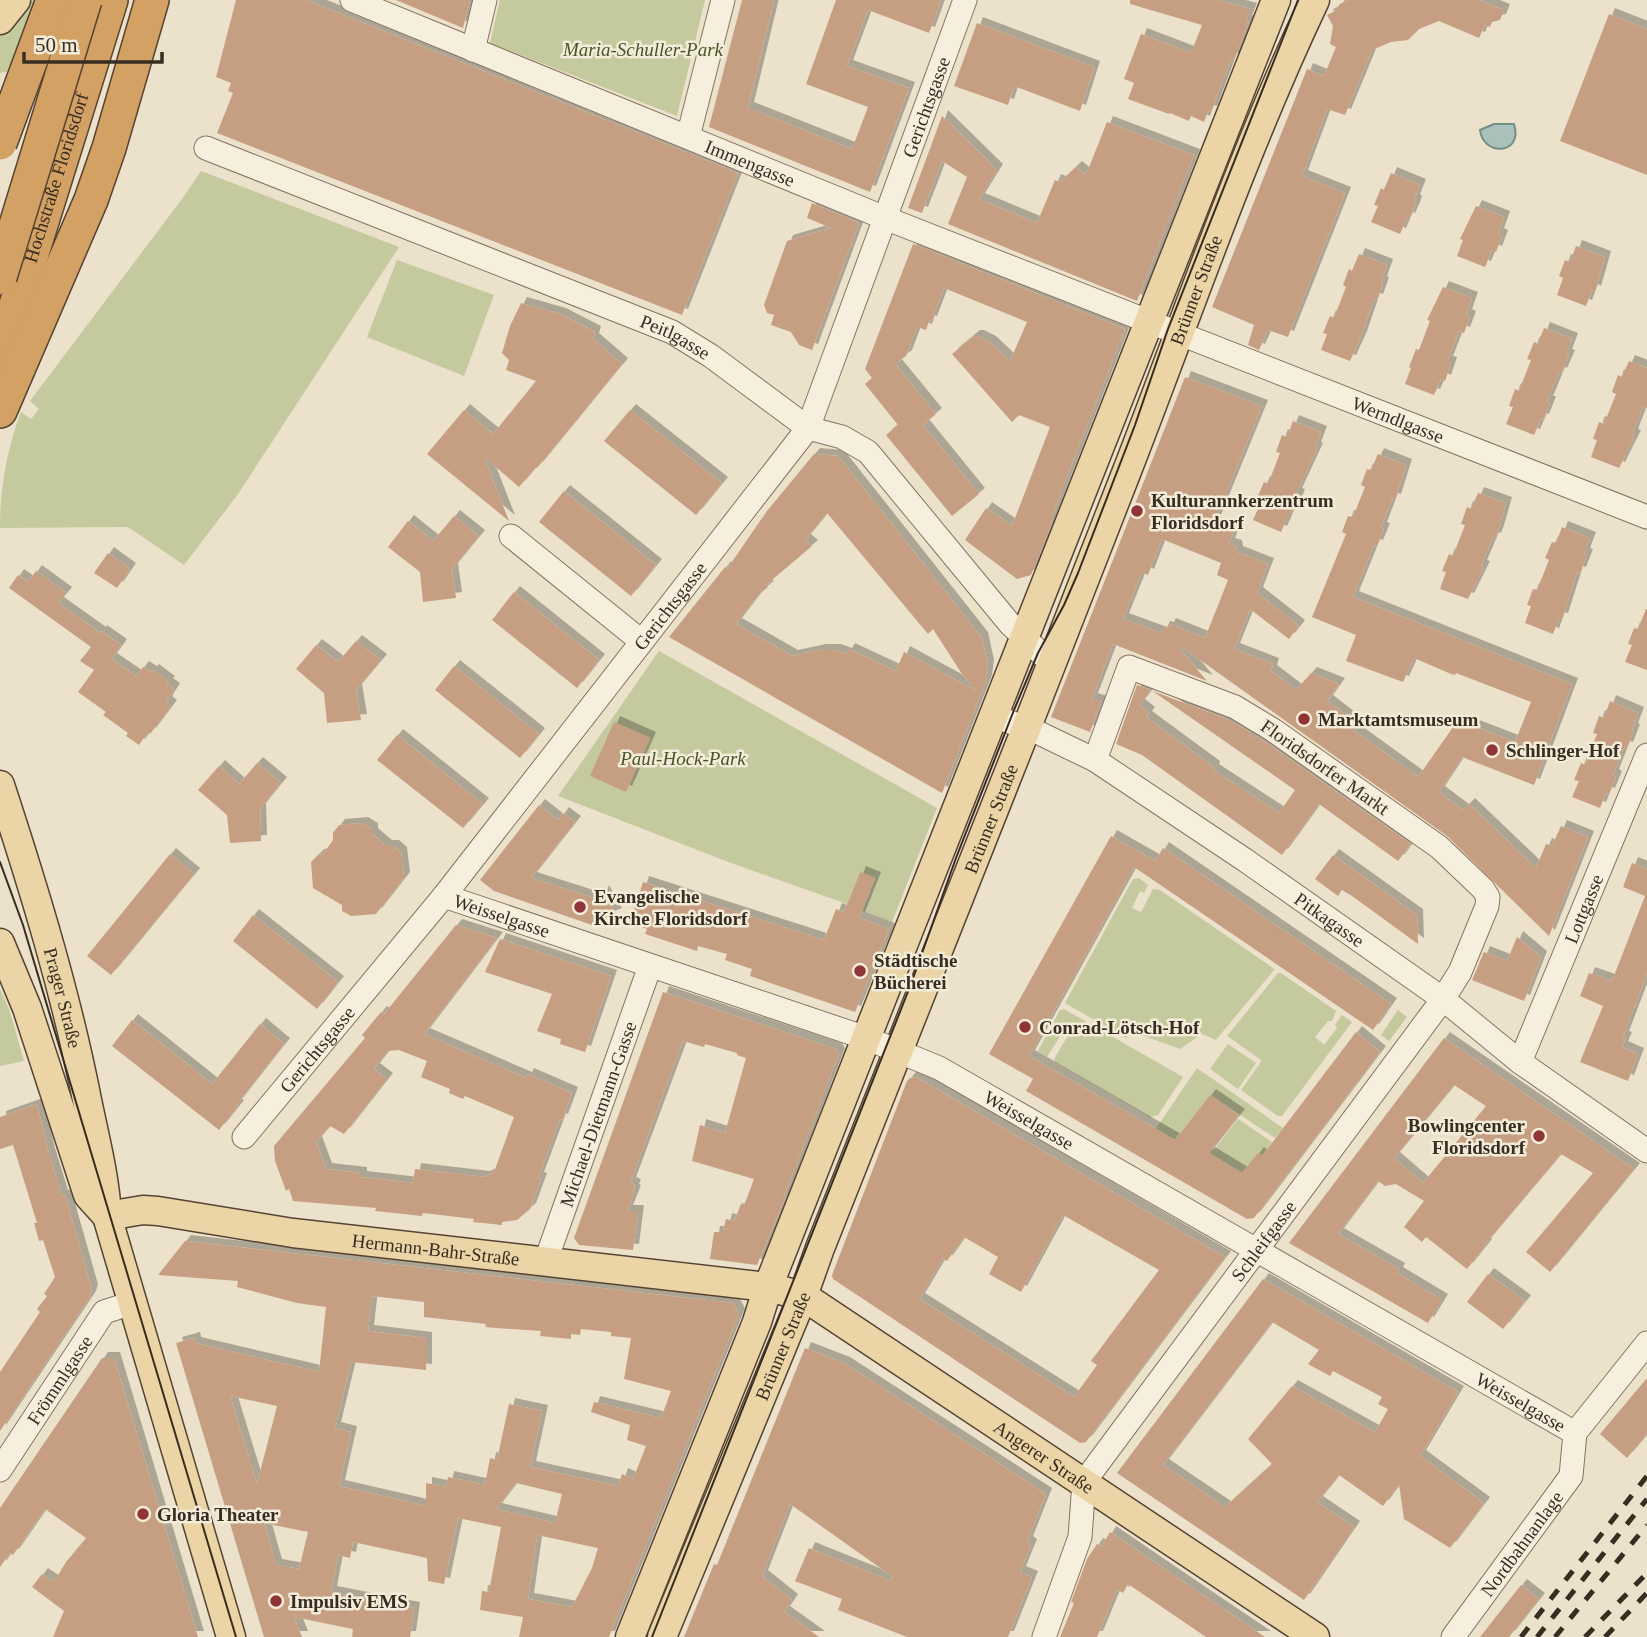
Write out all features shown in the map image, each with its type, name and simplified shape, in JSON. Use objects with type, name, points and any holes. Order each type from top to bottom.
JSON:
[{"type":"highway","points":[[0,143],[53,0]]},
{"type":"highway","name":"Hochstraße Floridsdorf","points":[[0,277],[85,0]]},
{"type":"highway","name":"Hochstraße Floridsdorf","points":[[0,356],[111,0]]},
{"type":"highway","points":[[0,411],[87,212],[150,9]]},
{"type":"main road","points":[[0,20],[16,0]]},
{"type":"main road","points":[[0,83],[40,73],[62,60],[79,39],[98,0]]},
{"type":"main road","name":"Brünner Straße","points":[[630,1637],[757,1322],[768,1287],[1276,0]]},
{"type":"main road","name":"Brünner Straße","points":[[662,1637],[803,1296],[1272,99],[1315,0]]},
{"type":"main road","name":"Prager Straße","points":[[0,785],[47,936],[53,967],[74,1036],[106,1190],[107,1216],[231,1637]]},
{"type":"main road","name":"Prager Straße","points":[[0,943],[27,1008],[88,1195],[107,1216]]},
{"type":"main road","name":"Hermann-Bahr-Straße","points":[[107,1216],[143,1210],[158,1211],[293,1233],[768,1287]]},
{"type":"main road","name":"Angerer Straße","points":[[768,1287],[803,1296],[1315,1637]]},
{"type":"street","name":"Immengasse","points":[[352,0],[885,218],[1150,321]]},
{"type":"street","points":[[473,50],[485,0]]},
{"type":"street","points":[[688,136],[723,0]]},
{"type":"street","name":"Gerichtsgasse","points":[[244,1137],[444,896],[808,428],[965,0]]},
{"type":"street","name":"Peitlgasse","points":[[205,148],[672,332],[711,356],[808,428],[842,437],[868,452],[978,586],[1024,638],[1051,663]]},
{"type":"street","name":"Werndlgasse","points":[[1150,321],[1647,517]]},
{"type":"street","points":[[511,536],[641,641]]},
{"type":"street","name":"Floridsdorfer Markt","points":[[1095,760],[1129,667],[1235,707],[1273,730],[1438,847],[1483,888],[1488,897],[1488,906],[1460,972],[1443,999]]},
{"type":"street","name":"Pitkagasse","points":[[994,716],[1095,760],[1272,878],[1443,999],[1520,1062],[1647,1151]]},
{"type":"street","name":"Lottgasse","points":[[1520,1062],[1647,755]]},
{"type":"street","name":"Weisselgasse","points":[[444,896],[866,1038],[939,1068],[1575,1433]]},
{"type":"street","name":"Michael-Dietmann-Gasse","points":[[545,1263],[650,967]]},
{"type":"street","name":"Schleifgasse","points":[[1084,1482],[1443,999]]},
{"type":"street","name":"Frömmlgasse","points":[[1,1465],[104,1312],[132,1303]]},
{"type":"street","points":[[1575,1433],[1647,1343]]},
{"type":"street","name":"Nordbahnanlage","points":[[1453,1637],[1571,1476],[1575,1433]]},
{"type":"street","points":[[1044,1637],[1080,1538],[1084,1482]]},
{"type":"green space","points":[[29,0],[36,0],[11,71],[0,73],[0,36]]},
{"type":"green space","name":"Maria-Schuller-Park","points":[[500,0],[705,0],[677,116],[490,43]]},
{"type":"green space","points":[[201,171],[399,247],[238,494],[184,565],[128,527],[0,528],[5,469],[21,412],[31,419],[39,409],[30,401]]},
{"type":"green space","points":[[397,260],[494,295],[464,376],[367,337]]},
{"type":"green space","name":"Paul-Hock-Park","points":[[659,651],[937,808],[892,922],[862,911],[875,879],[860,872],[847,904],[731,863],[558,796]]},
{"type":"green space","points":[[1139,878],[1148,885],[1144,893],[1140,891],[1132,908],[1141,912],[1153,889],[1160,890],[1274,970],[1216,1040],[1202,1034],[1180,1049],[1133,1032],[1126,1038],[1065,1003],[1133,879]]},
{"type":"green space","points":[[1278,973],[1336,1011],[1332,1021],[1328,1021],[1315,1037],[1324,1045],[1337,1028],[1335,1025],[1342,1015],[1352,1022],[1282,1116],[1278,1116],[1241,1090],[1261,1062],[1227,1036]]},
{"type":"green space","points":[[0,989],[9,1009],[24,1061],[0,1066]]},
{"type":"green space","points":[[1064,1009],[1183,1077],[1158,1115],[1150,1117],[1055,1062],[1054,1059],[1069,1034],[1064,1030],[1047,1057],[1038,1051],[1060,1010]]},
{"type":"green space","points":[[1398,1010],[1407,1017],[1389,1041],[1381,1035]]},
{"type":"green space","points":[[1228,1044],[1256,1063],[1238,1089],[1210,1069]]},
{"type":"green space","points":[[1197,1068],[1283,1128],[1275,1138],[1210,1095],[1175,1140],[1155,1130]]},
{"type":"green space","points":[[1238,1119],[1272,1142],[1262,1156],[1258,1153],[1244,1177],[1227,1169],[1195,1142],[1214,1150]]},
{"type":"water","points":[[1494,124],[1514,124],[1516,134],[1508,147],[1495,148],[1483,139],[1480,130]]},
{"type":"building","points":[[236,0],[306,0],[738,173],[682,315],[217,133],[233,93],[228,91],[231,83],[216,77]]},
{"type":"building","points":[[396,0],[470,0],[463,28]]},
{"type":"building","points":[[742,0],[774,0],[748,108],[852,149],[868,107],[806,84],[836,0],[941,0],[929,33],[868,10],[847,66],[909,88],[870,192],[709,127]]},
{"type":"building","points":[[1130,0],[1218,0],[1251,9],[1246,21],[1249,22],[1234,60],[1231,59],[1211,112],[1208,111],[1204,122],[1191,116],[1189,121],[1128,99],[1134,83],[1124,79],[1141,34],[1191,53],[1202,25],[1130,4]]},
{"type":"building","points":[[1349,0],[1479,0],[1504,10],[1500,20],[1492,22],[1490,27],[1485,25],[1479,38],[1439,21],[1419,29],[1408,40],[1391,42],[1372,50],[1345,115],[1327,109],[1302,176],[1345,193],[1288,337],[1268,330],[1259,350],[1248,345],[1254,325],[1212,307],[1307,69],[1324,76],[1336,47],[1330,44],[1333,26],[1327,15]]},
{"type":"building","points":[[1609,14],[1647,29],[1647,175],[1560,141]]},
{"type":"building","points":[[977,23],[1094,67],[1080,111],[1014,86],[1008,105],[954,86]]},
{"type":"building","points":[[942,116],[997,170],[979,199],[1037,223],[1055,180],[1060,182],[1076,167],[1086,175],[1107,122],[1194,155],[1137,301],[948,224],[967,177],[942,161],[922,213],[908,208]]},
{"type":"building","points":[[1391,173],[1420,185],[1414,208],[1400,234],[1371,222],[1378,206],[1374,205]]},
{"type":"building","points":[[812,203],[859,223],[812,350],[799,345],[791,332],[771,325],[774,315],[767,313],[764,305],[787,241],[831,228],[807,218]]},
{"type":"building","points":[[1476,206],[1504,217],[1498,234],[1502,236],[1496,252],[1492,250],[1485,267],[1457,256],[1463,240],[1460,239]]},
{"type":"building","points":[[913,244],[1125,329],[1031,575],[1017,579],[965,540],[986,508],[1012,526],[1050,427],[1019,415],[1012,422],[952,354],[974,336],[978,336],[990,342],[1010,361],[1027,322],[944,288],[926,330],[917,327],[906,356],[895,364],[936,414],[923,425],[979,494],[952,516],[886,435],[898,425],[865,384],[872,378],[865,369]]},
{"type":"building","points":[[1576,246],[1605,257],[1595,292],[1592,290],[1586,306],[1557,295],[1563,278],[1559,276],[1565,260],[1570,262]]},
{"type":"building","points":[[1359,254],[1387,265],[1377,300],[1374,299],[1350,361],[1321,350],[1327,334],[1323,333],[1330,316],[1334,318],[1346,287],[1343,285],[1349,269],[1352,271]]},
{"type":"building","points":[[1443,287],[1472,298],[1466,315],[1470,317],[1464,333],[1459,331],[1447,362],[1451,363],[1445,381],[1441,379],[1434,395],[1405,384],[1416,349],[1419,350],[1430,321],[1427,320]]},
{"type":"building","points":[[521,303],[560,314],[595,332],[593,339],[622,364],[519,487],[484,457],[509,521],[427,454],[464,410],[493,434],[536,381],[506,370],[509,360],[502,353],[510,326]]},
{"type":"building","points":[[1544,328],[1572,339],[1566,355],[1569,356],[1561,374],[1559,373],[1543,420],[1541,419],[1534,435],[1506,424],[1513,407],[1509,406],[1515,389],[1519,391],[1531,360],[1527,359],[1534,342],[1538,344]]},
{"type":"building","points":[[1629,361],[1647,368],[1647,408],[1643,406],[1632,435],[1635,436],[1619,468],[1591,457],[1599,422],[1604,424],[1616,394],[1612,392],[1618,375],[1622,377]]},
{"type":"building","name":"Schlinger-Hof","points":[[1185,377],[1262,406],[1214,523],[1234,531],[1229,544],[1236,546],[1237,552],[1268,564],[1257,593],[1299,626],[1289,639],[1250,609],[1234,649],[1273,664],[1271,671],[1296,690],[1311,673],[1339,684],[1327,701],[1357,724],[1353,730],[1418,777],[1458,720],[1515,742],[1531,702],[1414,658],[1403,682],[1346,661],[1356,635],[1312,617],[1346,534],[1342,532],[1348,516],[1353,517],[1365,487],[1361,485],[1367,469],[1371,470],[1378,454],[1406,465],[1395,500],[1392,499],[1381,528],[1384,529],[1377,546],[1374,545],[1353,597],[1572,684],[1534,785],[1462,757],[1439,792],[1463,810],[1469,804],[1536,868],[1546,844],[1552,846],[1561,826],[1588,837],[1549,936],[1447,836],[1182,647],[1180,649],[1207,681],[1113,644],[1092,699],[1101,702],[1090,732],[1051,717]],"holes":[[[1162,539],[1221,563],[1217,575],[1228,580],[1205,638],[1170,624],[1168,628],[1164,627],[1161,633],[1123,619],[1142,572],[1148,575]]]},
{"type":"building","points":[[630,410],[722,483],[696,515],[604,441]]},
{"type":"building","points":[[1293,421],[1321,432],[1315,448],[1317,449],[1296,494],[1299,495],[1292,513],[1290,512],[1281,532],[1253,520],[1262,500],[1257,498],[1264,482],[1268,484],[1280,453],[1276,452],[1282,435],[1287,437]]},
{"type":"building","points":[[814,454],[838,456],[982,638],[988,666],[986,681],[942,793],[669,637],[725,567],[727,569],[767,511]],"holes":[[[827,513],[928,634],[933,629],[976,691],[904,652],[896,671],[849,649],[846,654],[835,650],[820,650],[792,656],[736,624],[759,594],[768,587],[766,585],[812,546],[805,540]]]},
{"type":"building","points":[[564,491],[656,565],[631,596],[539,522]]},
{"type":"building","points":[[1478,493],[1506,503],[1495,539],[1493,538],[1481,566],[1484,567],[1468,599],[1440,589],[1446,572],[1442,571],[1449,554],[1453,556],[1465,525],[1461,524],[1467,507],[1471,509]]},
{"type":"building","points":[[454,516],[479,536],[452,569],[456,598],[423,602],[420,572],[388,547],[408,521],[433,541]]},
{"type":"building","points":[[1562,527],[1590,538],[1584,554],[1587,555],[1580,573],[1577,572],[1562,619],[1559,618],[1553,634],[1525,623],[1531,606],[1527,605],[1533,589],[1537,590],[1549,560],[1545,558],[1552,542],[1556,543]]},
{"type":"building","points":[[108,553],[130,569],[117,588],[94,573]]},
{"type":"building","points":[[36,571],[66,593],[58,603],[121,645],[111,659],[136,676],[143,667],[151,672],[153,670],[174,689],[166,702],[171,706],[139,745],[126,736],[128,733],[103,715],[106,712],[78,692],[94,670],[80,661],[91,647],[9,588],[18,575],[28,582]]},
{"type":"building","points":[[514,592],[599,660],[577,688],[492,620]]},
{"type":"building","points":[[1646,609],[1647,670],[1625,662],[1632,645],[1628,644],[1634,628],[1638,629]]},
{"type":"building","points":[[356,641],[381,660],[356,690],[361,720],[327,723],[324,693],[296,669],[316,645],[338,662]]},
{"type":"building","points":[[454,666],[539,734],[520,758],[435,690]]},
{"type":"building","points":[[1137,685],[1151,690],[1139,705],[1149,713],[1146,717],[1214,767],[1213,770],[1279,813],[1295,790],[1152,691],[1229,720],[1248,731],[1254,739],[1257,736],[1411,844],[1398,861],[1319,804],[1282,855],[1142,755],[1116,744]]},
{"type":"building","points":[[1610,701],[1638,713],[1627,748],[1624,747],[1613,775],[1616,777],[1600,808],[1572,797],[1579,781],[1574,780],[1581,763],[1585,765],[1597,734],[1593,733],[1599,716],[1604,718]]},
{"type":"building","points":[[614,722],[650,738],[626,792],[590,776]]},
{"type":"building","points":[[397,735],[483,804],[463,828],[377,760]]},
{"type":"building","points":[[257,763],[281,783],[260,809],[261,841],[230,843],[227,815],[198,790],[219,766],[239,784]]},
{"type":"building","points":[[539,805],[558,820],[563,813],[575,822],[531,878],[600,900],[603,891],[616,914],[592,925],[494,891],[480,880]]},
{"type":"building","points":[[362,823],[372,829],[372,834],[386,846],[393,846],[401,853],[404,878],[376,914],[351,916],[342,911],[342,905],[313,888],[311,862],[323,854],[339,825]]},
{"type":"building","name":"Conrad-Lötsch-Hof","points":[[1111,836],[1155,861],[1163,848],[1391,1004],[1373,1030],[1134,867],[1029,1056],[1175,1140],[1210,1095],[1239,1115],[1209,1153],[1242,1173],[1258,1153],[1262,1156],[1356,1032],[1380,1052],[1254,1218],[1247,1219],[1026,1091],[1033,1079],[989,1054]]},
{"type":"building","points":[[170,854],[194,874],[111,975],[87,956]]},
{"type":"building","points":[[1333,855],[1417,915],[1418,944],[1352,896],[1342,890],[1338,896],[1315,879]]},
{"type":"building","points":[[1632,863],[1647,869],[1647,974],[1623,1037],[1626,1038],[1622,1047],[1638,1054],[1628,1081],[1580,1062],[1603,1006],[1580,996],[1589,973],[1612,981],[1645,896],[1623,887]]},
{"type":"building","points":[[860,872],[875,878],[859,918],[889,929],[855,1012],[750,976],[752,969],[725,960],[727,954],[698,946],[697,951],[645,934],[647,929],[630,923],[643,882],[824,940],[836,909],[844,912]]},
{"type":"building","points":[[253,915],[338,982],[317,1009],[233,941]]},
{"type":"building","points":[[456,925],[497,938],[424,1034],[526,1078],[528,1074],[572,1093],[538,1178],[541,1179],[530,1209],[517,1220],[502,1222],[502,1225],[423,1213],[422,1216],[375,1211],[376,1208],[293,1201],[289,1189],[286,1191],[275,1161],[274,1146],[365,1038],[362,1035],[381,1012],[384,1014]],"holes":[[[399,1050],[427,1061],[421,1077],[450,1089],[449,1093],[463,1099],[465,1096],[514,1117],[494,1172],[484,1177],[415,1169],[413,1183],[361,1177],[361,1173],[326,1169],[316,1142],[330,1126],[344,1134],[387,1079],[374,1069],[388,1051]]]},
{"type":"building","points":[[1517,937],[1541,957],[1524,1001],[1472,980],[1484,952],[1507,961]]},
{"type":"building","points":[[500,939],[611,976],[585,1052],[560,1044],[561,1039],[537,1031],[552,994],[485,972]]},
{"type":"building","points":[[663,992],[836,1049],[839,1054],[757,1265],[710,1259],[714,1232],[723,1232],[726,1219],[734,1221],[741,1204],[745,1203],[754,1179],[692,1161],[700,1125],[725,1133],[746,1058],[705,1044],[704,1047],[683,1041],[630,1183],[635,1185],[635,1191],[627,1211],[638,1211],[633,1250],[579,1245],[574,1238]]},
{"type":"building","points":[[132,1020],[212,1084],[260,1024],[284,1044],[219,1130],[112,1046]]},
{"type":"building","points":[[1444,1038],[1634,1169],[1550,1272],[1526,1252],[1593,1173],[1561,1154],[1467,1269],[1426,1237],[1422,1242],[1404,1227],[1424,1201],[1396,1184],[1385,1186],[1378,1181],[1338,1234],[1399,1269],[1397,1273],[1442,1300],[1428,1323],[1289,1243]],"holes":[[[1454,1085],[1486,1106],[1423,1183],[1394,1158]]]},
{"type":"building","points":[[916,1077],[1225,1257],[1086,1442],[1080,1443],[833,1279],[832,1275],[910,1078]],"holes":[[[1063,1215],[1159,1270],[1091,1361],[1097,1365],[1074,1397],[919,1299],[943,1259],[947,1261],[964,1237],[998,1257],[989,1274],[1021,1292]]]},
{"type":"building","points":[[37,1104],[49,1154],[62,1196],[65,1195],[92,1290],[90,1297],[0,1431],[0,1372],[40,1312],[37,1309],[47,1296],[44,1294],[55,1277],[43,1240],[39,1241],[34,1223],[37,1223],[13,1145],[0,1149],[0,1117]]},
{"type":"building","points":[[185,1241],[733,1303],[739,1314],[609,1637],[519,1637],[523,1617],[480,1610],[482,1591],[489,1592],[501,1527],[458,1518],[444,1584],[428,1581],[427,1558],[353,1542],[350,1558],[338,1555],[331,1592],[414,1608],[410,1637],[352,1637],[353,1629],[294,1617],[302,1637],[264,1637],[176,1343],[194,1338],[195,1343],[319,1372],[326,1307],[297,1303],[237,1287],[238,1281],[158,1275]],"holes":[[[372,1296],[424,1302],[424,1317],[486,1324],[485,1327],[541,1331],[540,1336],[571,1339],[571,1334],[580,1335],[581,1329],[611,1332],[611,1336],[631,1338],[624,1379],[671,1391],[661,1418],[594,1402],[591,1412],[630,1425],[627,1440],[646,1446],[633,1479],[622,1474],[618,1486],[530,1467],[542,1411],[509,1404],[497,1460],[490,1458],[485,1485],[448,1477],[446,1487],[426,1483],[426,1506],[339,1486],[351,1432],[335,1428],[351,1362],[426,1370],[426,1338],[368,1331]],[[230,1396],[277,1406],[257,1484]],[[516,1483],[562,1494],[555,1523],[496,1509]],[[264,1523],[308,1532],[299,1569],[276,1565]],[[537,1535],[598,1548],[592,1568],[572,1607],[528,1599]]]},
{"type":"building","points":[[1488,1274],[1525,1301],[1503,1329],[1467,1302]]},
{"type":"building","points":[[1263,1279],[1458,1392],[1420,1456],[1484,1503],[1450,1548],[1404,1519],[1399,1484],[1383,1506],[1339,1475],[1317,1502],[1354,1527],[1304,1600],[1117,1473]],"holes":[[[1272,1322],[1319,1350],[1308,1364],[1330,1376],[1333,1371],[1382,1397],[1378,1404],[1388,1409],[1375,1432],[1292,1386],[1248,1439],[1272,1464],[1225,1507],[1163,1465]]]},
{"type":"building","points":[[805,1348],[844,1363],[1046,1494],[1027,1542],[1031,1545],[1020,1572],[1032,1577],[1008,1637],[907,1637],[838,1610],[842,1599],[795,1581],[809,1548],[891,1581],[893,1577],[790,1504],[762,1576],[792,1600],[784,1612],[819,1637],[684,1637],[714,1564],[717,1565]]},
{"type":"building","points":[[102,1358],[114,1358],[198,1637],[53,1637],[64,1611],[32,1587],[42,1574],[54,1582],[86,1538],[45,1509],[13,1555],[10,1553],[0,1567],[0,1508]]},
{"type":"building","points":[[1647,1378],[1647,1434],[1627,1458],[1600,1434]]},
{"type":"building","points":[[1110,1532],[1265,1637],[1206,1637],[1128,1584],[1123,1593],[1117,1589],[1097,1637],[1060,1637],[1074,1603],[1071,1602],[1087,1559],[1097,1544],[1102,1546]]},
{"type":"building","points":[[1521,1585],[1539,1599],[1509,1637],[1480,1637]]},
{"type":"tram line","points":[[652,1637],[911,984],[956,858],[1014,710],[1038,653],[1078,573],[1135,425],[1168,329],[1298,0]]},
{"type":"tram line","points":[[0,862],[23,925],[236,1637]]},
{"type":"railway","points":[[1521,1637],[1647,1476]]},
{"type":"railway","points":[[1537,1637],[1647,1499]]},
{"type":"railway","points":[[1555,1637],[1647,1525]]},
{"type":"railway","points":[[1585,1637],[1647,1573]]},
{"type":"railway","points":[[1605,1637],[1647,1593]]},
{"type":"place","name":"Kulturannkerzentrum Floridsdorf","points":[[1137,511]]},
{"type":"place","name":"Marktamtsmuseum","points":[[1304,719]]},
{"type":"place","name":"Schlinger-Hof","points":[[1492,750]]},
{"type":"place","name":"Evangelische Kirche Floridsdorf","points":[[580,907]]},
{"type":"place","name":"Städtische Bücherei","points":[[860,971]]},
{"type":"place","name":"Conrad-Lötsch-Hof","points":[[1025,1027]]},
{"type":"place","name":"Bowlingcenter Floridsdorf","points":[[1539,1136]]},
{"type":"place","name":"Gloria Theater","points":[[143,1514]]},
{"type":"place","name":"Impulsiv EMS","points":[[276,1601]]}]
